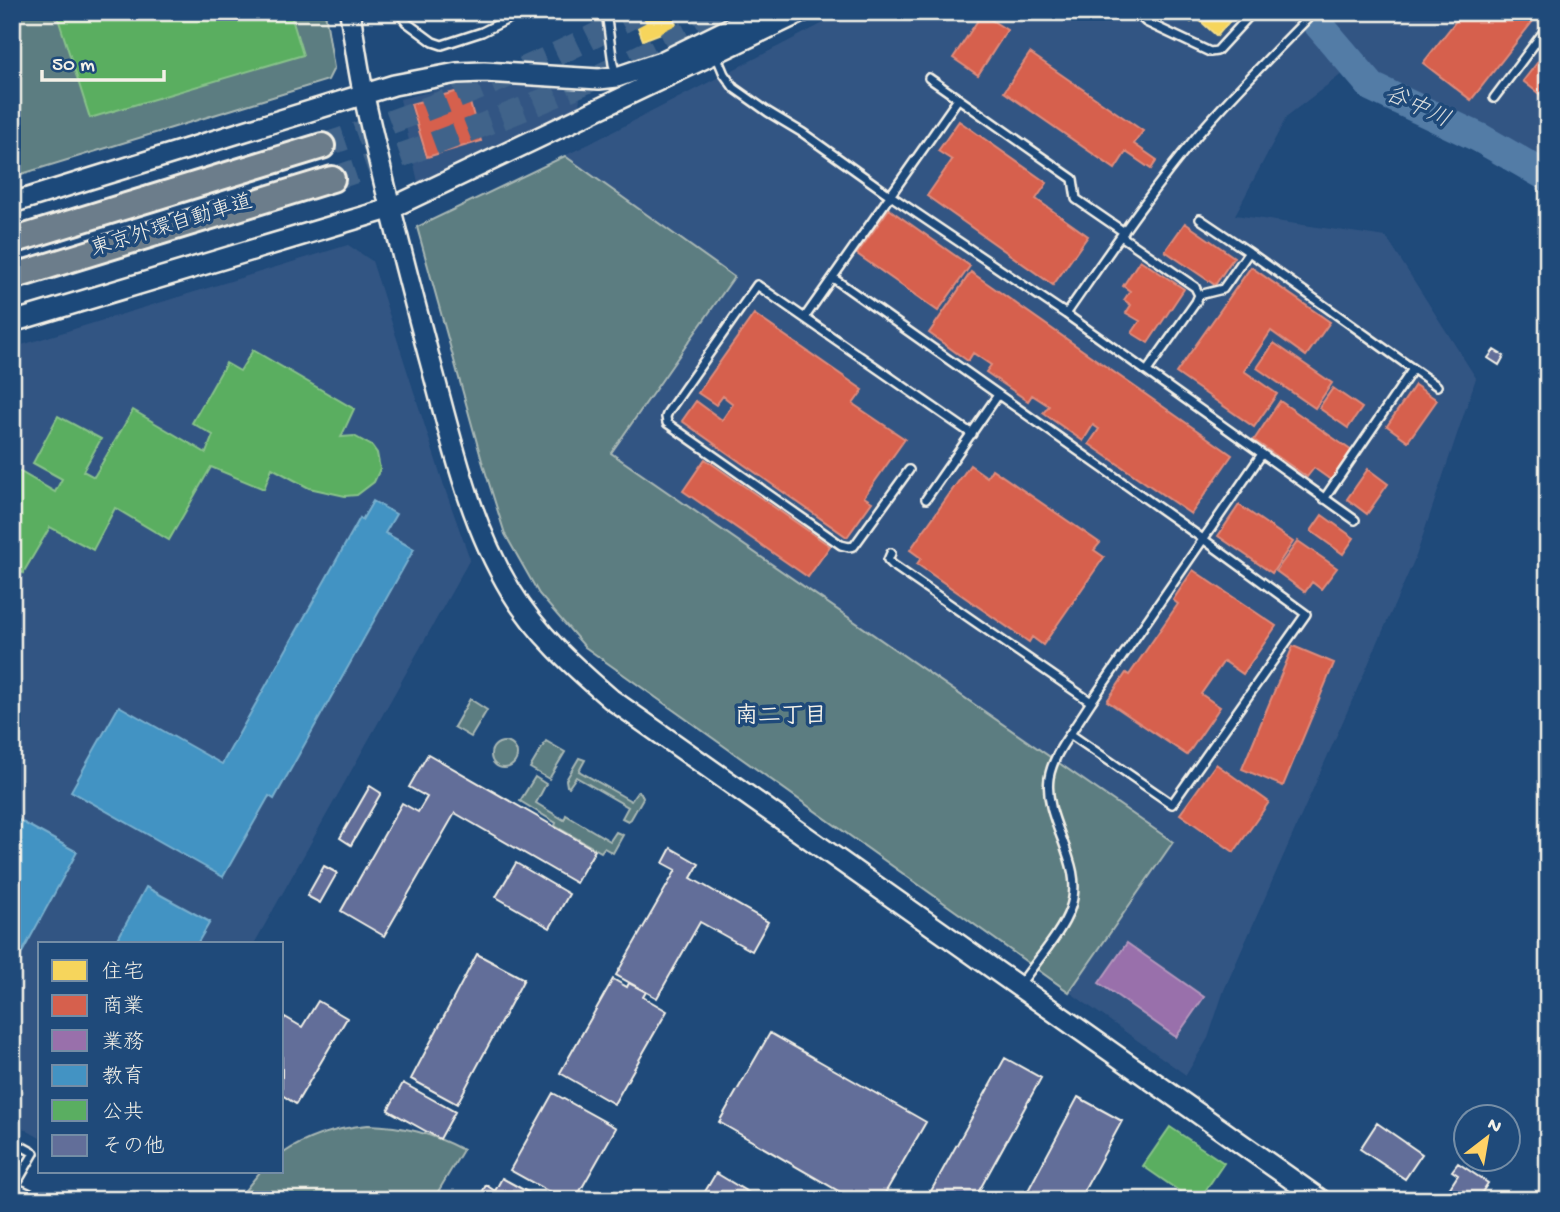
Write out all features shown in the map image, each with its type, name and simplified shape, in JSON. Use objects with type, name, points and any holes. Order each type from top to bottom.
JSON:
[{"type":"highway","name":"東京外環自動車道","points":[[12,241],[322,145]]},
{"type":"highway","name":"東京外環自動車道","points":[[12,277],[332,179]]},
{"type":"street","points":[[350,12],[363,93],[390,209],[467,494],[488,549],[512,592],[540,631],[573,666],[611,699],[1234,1138],[1311,1197]]},
{"type":"street","points":[[12,203],[405,82],[457,73],[484,72],[617,78],[660,62],[763,12]]},
{"type":"street","points":[[12,322],[390,209],[802,12]]},
{"type":"lane","points":[[399,12],[406,22],[433,42],[442,45],[482,32],[522,12]]},
{"type":"lane","points":[[606,12],[617,78]]},
{"type":"lane","points":[[1135,12],[1146,22],[1210,52],[1217,51],[1253,12]]},
{"type":"lane","points":[[1066,314],[1147,199],[1198,135],[1314,12]]},
{"type":"lane","points":[[1494,98],[1548,26]]},
{"type":"lane","points":[[715,54],[734,88],[1066,314],[1355,520]]},
{"type":"lane","points":[[929,78],[1073,179],[1076,199],[1195,287],[1199,295],[1196,302],[1147,371]]},
{"type":"lane","points":[[805,317],[958,99]]},
{"type":"lane","points":[[1200,219],[1437,386]]},
{"type":"lane","points":[[1199,295],[1223,289],[1249,253]]},
{"type":"lane","points":[[833,278],[1306,614],[1172,804],[1070,734]]},
{"type":"lane","points":[[909,470],[854,546],[849,548],[667,424],[666,417],[757,285],[972,434]]},
{"type":"lane","points":[[1324,499],[1413,369]]},
{"type":"lane","points":[[926,499],[998,395]]},
{"type":"lane","points":[[1018,986],[1061,926],[1070,909],[1074,891],[1074,874],[1049,793],[1053,764],[1091,702],[1262,454]]},
{"type":"lane","points":[[891,553],[888,560],[892,565],[1091,702]]},
{"type":"lane","points":[[12,1141],[34,1153],[13,1189],[43,1200]]},
{"type":"shaded area","points":[[845,12],[1548,12],[1548,175],[1529,158],[1347,70],[1287,116],[1235,215],[1386,237],[1476,378],[1416,556],[1224,990],[1208,1038],[1186,1075],[585,647],[539,594],[505,534],[417,227],[589,144]]},
{"type":"shaded area","points":[[476,81],[581,91],[578,112],[419,187],[400,99]]},
{"type":"shaded area","points":[[348,245],[372,261],[470,559],[255,942],[38,942],[38,1137],[12,1122],[12,348]]},
{"type":"green space","points":[[12,12],[325,12],[334,68],[328,80],[12,177]]},
{"type":"green space","points":[[565,156],[734,277],[611,453],[1173,842],[1069,992],[585,647],[539,594],[505,534],[417,227]]},
{"type":"green space","points":[[470,699],[487,710],[471,737],[454,727]]},
{"type":"green space","points":[[546,741],[565,752],[549,779],[530,768]]},
{"type":"green space","points":[[504,742],[513,746],[517,755],[513,764],[504,768],[495,764],[491,755],[495,746]]},
{"type":"green space","points":[[579,758],[585,760],[579,771],[631,801],[638,791],[641,793],[643,798],[631,819],[628,821],[622,818],[628,807],[576,777],[569,787],[567,786],[566,780]]},
{"type":"green space","points":[[535,777],[546,784],[536,803],[564,820],[566,815],[610,841],[616,832],[623,835],[613,853],[604,848],[601,852],[555,826],[556,823],[520,801]]},
{"type":"green space","points":[[368,1125],[417,1131],[463,1150],[433,1200],[237,1200],[258,1174],[284,1174],[284,1153],[302,1142],[345,1128]]},
{"type":"building: 住宅","points":[[632,12],[671,12],[677,27],[643,40]]},
{"type":"building: 住宅","points":[[1180,12],[1228,12],[1233,17],[1217,36],[1196,17],[1191,22]]},
{"type":"building: 商業","points":[[1463,12],[1540,12],[1471,100],[1423,63]]},
{"type":"building: 商業","points":[[982,14],[1007,30],[978,75],[953,58]]},
{"type":"building: 商業","points":[[1548,49],[1548,101],[1523,81]]},
{"type":"building: 商業","points":[[1030,53],[1143,131],[1134,144],[1157,160],[1151,169],[1126,152],[1115,169],[1004,92]]},
{"type":"building: 商業","points":[[466,89],[481,141],[427,157],[411,104]]},
{"type":"building: 商業","points":[[959,121],[1047,183],[1036,199],[1088,236],[1053,285],[927,196],[952,160],[938,151]]},
{"type":"building: 商業","points":[[889,209],[970,266],[938,311],[857,254]]},
{"type":"building: 商業","points":[[1185,223],[1234,257],[1215,285],[1165,251]]},
{"type":"building: 商業","points":[[1140,260],[1184,289],[1148,343],[1132,333],[1140,321],[1126,313],[1131,305],[1124,300],[1130,291],[1123,286]]},
{"type":"building: 商業","points":[[1251,267],[1330,322],[1306,356],[1271,331],[1244,371],[1277,394],[1254,427],[1176,373]]},
{"type":"building: 商業","points":[[971,272],[1232,455],[1191,514],[1089,444],[1099,429],[1093,425],[1083,441],[1043,413],[1049,406],[1032,395],[1028,401],[986,372],[991,365],[973,353],[968,361],[929,333]]},
{"type":"building: 商業","points":[[754,314],[863,390],[853,404],[905,439],[864,497],[872,502],[847,537],[682,421],[696,401],[722,420],[733,404],[723,396],[716,405],[698,393]]},
{"type":"building: 商業","points":[[1274,343],[1332,383],[1315,408],[1257,368]]},
{"type":"building: 商業","points":[[1415,385],[1437,400],[1408,441],[1387,426]]},
{"type":"building: 商業","points":[[1333,388],[1362,408],[1348,428],[1319,408]]},
{"type":"building: 商業","points":[[1280,401],[1352,451],[1331,480],[1314,468],[1307,477],[1254,440]]},
{"type":"building: 商業","points":[[705,459],[830,546],[808,577],[683,491]]},
{"type":"building: 商業","points":[[970,465],[987,477],[992,469],[1100,543],[1094,550],[1104,557],[1043,645],[1032,637],[1029,642],[917,564],[921,558],[910,550]]},
{"type":"building: 商業","points":[[1368,469],[1388,484],[1367,514],[1347,499]]},
{"type":"building: 商業","points":[[1239,505],[1293,542],[1272,573],[1218,536]]},
{"type":"building: 商業","points":[[1322,515],[1354,538],[1343,554],[1311,531]]},
{"type":"building: 商業","points":[[1298,541],[1337,568],[1321,589],[1312,582],[1305,592],[1276,571]]},
{"type":"building: 商業","points":[[1193,570],[1276,626],[1243,674],[1224,661],[1201,694],[1220,707],[1187,755],[1107,701],[1126,673],[1129,675],[1178,604],[1173,600]]},
{"type":"building: 商業","points":[[1293,646],[1334,663],[1283,786],[1242,769]]},
{"type":"building: 商業","points":[[1216,764],[1269,802],[1234,852],[1180,814]]},
{"type":"building: 業務","points":[[1127,943],[1204,997],[1176,1037],[1099,983]]},
{"type":"building: 教育","points":[[373,501],[396,514],[385,533],[414,549],[274,799],[269,796],[223,877],[71,791],[119,706],[222,764],[360,518],[362,520]]},
{"type":"building: 教育","points":[[13,817],[77,852],[12,971],[12,819]]},
{"type":"building: 教育","points":[[146,887],[210,922],[198,942],[116,942]]},
{"type":"building: 公共","points":[[56,12],[290,12],[303,55],[90,118]]},
{"type":"building: 公共","points":[[253,350],[354,409],[341,437],[354,436],[372,446],[377,453],[380,469],[374,482],[357,495],[345,496],[309,488],[272,468],[264,489],[211,467],[169,540],[115,508],[93,550],[50,527],[23,573],[12,566],[12,467],[55,492],[62,479],[33,463],[58,416],[101,439],[83,471],[94,477],[133,410],[206,453],[213,435],[192,423],[226,363],[240,371]]},
{"type":"building: 公共","points":[[1170,1127],[1224,1163],[1199,1200],[1192,1200],[1143,1166]]},
{"type":"building: その他","points":[[1494,350],[1504,356],[1499,365],[1488,358]]},
{"type":"building: その他","points":[[428,754],[595,850],[576,883],[455,813],[384,936],[341,911],[402,803],[418,812],[427,797],[409,787]]},
{"type":"building: その他","points":[[370,786],[381,793],[351,845],[340,838]]},
{"type":"building: その他","points":[[671,848],[699,864],[691,878],[768,922],[752,951],[700,922],[657,998],[616,975],[676,870],[663,863]]},
{"type":"building: その他","points":[[516,863],[569,894],[550,928],[496,897]]},
{"type":"building: その他","points":[[324,866],[337,873],[320,903],[307,896]]},
{"type":"building: その他","points":[[477,954],[524,979],[457,1104],[411,1079]]},
{"type":"building: その他","points":[[613,979],[627,987],[629,983],[646,992],[643,997],[667,1011],[614,1104],[560,1073]]},
{"type":"building: その他","points":[[318,1001],[347,1018],[296,1104],[284,1096],[284,1019],[302,1027]]},
{"type":"building: その他","points":[[770,1033],[926,1122],[881,1200],[854,1200],[719,1122]]},
{"type":"building: その他","points":[[1005,1058],[1041,1078],[974,1200],[926,1200]]},
{"type":"building: その他","points":[[403,1083],[455,1112],[440,1139],[388,1110]]},
{"type":"building: その他","points":[[553,1093],[616,1128],[575,1200],[564,1200],[510,1170]]},
{"type":"building: その他","points":[[1078,1097],[1122,1121],[1079,1200],[1023,1200]]},
{"type":"building: その他","points":[[1377,1123],[1422,1154],[1405,1179],[1360,1149]]},
{"type":"building: その他","points":[[716,1173],[761,1200],[700,1200]]},
{"type":"building: その他","points":[[1474,1174],[1488,1183],[1477,1200],[1442,1200],[1458,1175]]},
{"type":"building: その他","points":[[502,1178],[542,1200],[478,1200],[486,1185],[495,1191]]},
{"type":"waterway","name":"谷中川","points":[[1308,12],[1372,87],[1480,138],[1548,177]]},
{"type":"tunnel","points":[[322,146],[484,86],[640,12]]},
{"type":"tunnel","points":[[332,179],[532,105],[611,71],[724,12]]},
{"type":"district","name":"南二丁目","points":[[781,717]]}]
